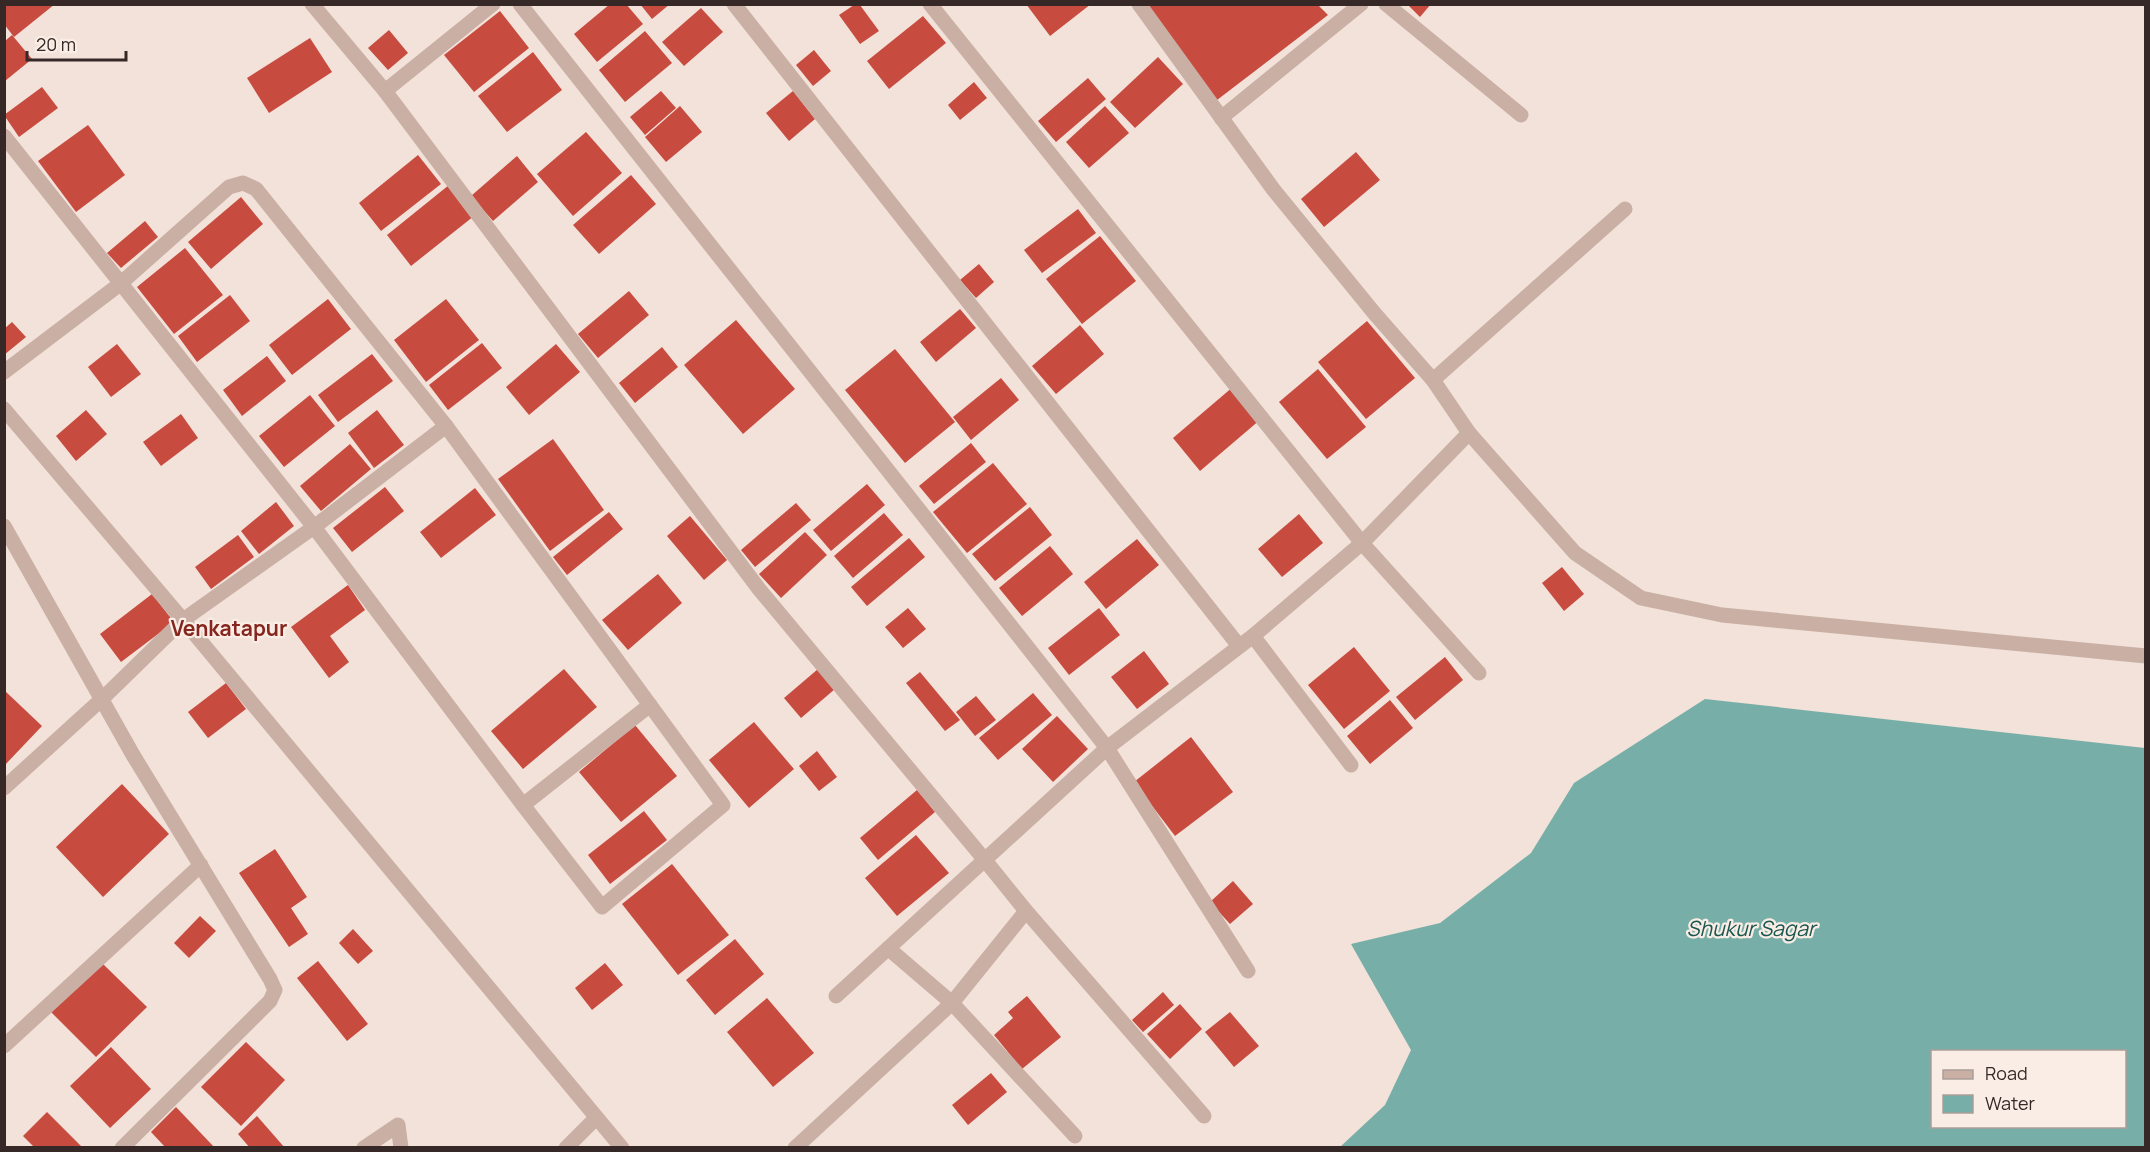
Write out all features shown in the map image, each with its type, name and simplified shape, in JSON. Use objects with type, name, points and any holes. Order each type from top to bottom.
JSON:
[{"type":"street","points":[[312,4],[385,91],[759,589],[1026,911],[1204,1116]]},
{"type":"street","points":[[385,91],[493,4]]},
{"type":"street","points":[[520,4],[1107,748],[1248,971]]},
{"type":"street","points":[[734,4],[1239,646]]},
{"type":"street","points":[[930,4],[1362,543],[1479,673]]},
{"type":"street","points":[[1139,4],[1273,189],[1375,314],[1433,380],[1469,434],[1575,553],[1641,598],[1722,615],[2145,656]]},
{"type":"street","points":[[1221,118],[1361,4]]},
{"type":"street","points":[[1386,4],[1521,115]]},
{"type":"street","points":[[4,136],[120,284],[314,526],[522,805],[602,907],[723,805],[446,426],[256,189],[243,183],[229,187],[120,284],[4,372]]},
{"type":"street","points":[[1433,380],[1625,209]]},
{"type":"street","points":[[4,409],[183,620],[622,1148]]},
{"type":"street","points":[[4,788],[103,698],[183,620],[314,526],[446,426]]},
{"type":"street","points":[[836,996],[1107,748],[1253,636],[1362,543],[1469,434]]},
{"type":"street","points":[[4,526],[103,698],[133,755],[275,990],[270,1001],[123,1148]]},
{"type":"street","points":[[1253,636],[1351,765]]},
{"type":"street","points":[[522,805],[650,705]]},
{"type":"street","points":[[4,1046],[201,865]]},
{"type":"street","points":[[795,1148],[952,1003],[1026,911]]},
{"type":"street","points":[[889,949],[952,1003],[1074,1136]]},
{"type":"street","points":[[566,1148],[596,1118]]},
{"type":"street","points":[[364,1148],[398,1125],[401,1148]]},
{"type":"water","name":"Shukur Sagar","points":[[1705,699],[2145,748],[2145,1147],[1340,1147],[1385,1105],[1411,1050],[1351,944],[1440,923],[1531,853],[1574,783]]},
{"type":"building","points":[[4,4],[55,4],[14,37],[4,24]]},
{"type":"building","points":[[610,4],[626,4],[643,24],[597,62],[574,34]]},
{"type":"building","points":[[640,4],[670,4],[652,19]]},
{"type":"building","points":[[1026,4],[1091,4],[1050,36]]},
{"type":"building","points":[[1153,4],[1317,4],[1328,15],[1217,100],[1146,9]]},
{"type":"building","points":[[1407,4],[1431,4],[1420,17]]},
{"type":"building","points":[[854,5],[860,5],[879,31],[860,44],[839,15]]},
{"type":"building","points":[[701,8],[723,32],[684,66],[662,42]]},
{"type":"building","points":[[500,11],[529,48],[474,92],[444,55]]},
{"type":"building","points":[[923,16],[946,43],[889,89],[867,61]]},
{"type":"building","points":[[389,30],[408,53],[388,70],[368,48]]},
{"type":"building","points":[[645,31],[672,63],[625,102],[599,70]]},
{"type":"building","points":[[12,35],[32,59],[5,81],[5,41]]},
{"type":"building","points":[[310,38],[332,72],[269,113],[247,78]]},
{"type":"building","points":[[814,50],[831,71],[813,86],[796,65]]},
{"type":"building","points":[[533,52],[562,90],[507,132],[478,96]]},
{"type":"building","points":[[1158,57],[1183,84],[1135,128],[1110,102]]},
{"type":"building","points":[[1088,78],[1106,99],[1056,142],[1038,121]]},
{"type":"building","points":[[974,82],[987,98],[960,120],[948,105]]},
{"type":"building","points":[[42,87],[58,108],[19,137],[4,115]]},
{"type":"building","points":[[661,91],[676,108],[645,135],[630,117]]},
{"type":"building","points":[[793,91],[815,119],[789,141],[766,113]]},
{"type":"building","points":[[680,106],[702,132],[666,162],[645,137]]},
{"type":"building","points":[[1105,106],[1129,133],[1089,168],[1066,142]]},
{"type":"building","points":[[88,125],[125,175],[76,212],[38,161]]},
{"type":"building","points":[[586,132],[622,173],[573,216],[537,174]]},
{"type":"building","points":[[1356,152],[1380,180],[1324,227],[1301,199]]},
{"type":"building","points":[[418,155],[441,184],[381,231],[359,203]]},
{"type":"building","points":[[517,156],[538,182],[493,221],[471,196]]},
{"type":"building","points":[[631,175],[656,204],[599,254],[573,225]]},
{"type":"building","points":[[449,185],[474,216],[411,266],[387,235]]},
{"type":"building","points":[[241,197],[263,224],[211,269],[188,242]]},
{"type":"building","points":[[1078,209],[1096,233],[1042,273],[1024,250]]},
{"type":"building","points":[[145,221],[158,237],[121,268],[107,253]]},
{"type":"building","points":[[1100,236],[1136,281],[1082,324],[1046,279]]},
{"type":"building","points":[[185,248],[223,295],[174,334],[137,287]]},
{"type":"building","points":[[979,264],[994,282],[976,298],[960,280]]},
{"type":"building","points":[[629,291],[649,315],[598,358],[578,334]]},
{"type":"building","points":[[230,295],[250,321],[197,362],[178,336]]},
{"type":"building","points":[[328,299],[351,329],[292,375],[269,345]]},
{"type":"building","points":[[446,299],[479,340],[426,382],[394,340]]},
{"type":"building","points":[[960,309],[976,328],[936,362],[920,342]]},
{"type":"building","points":[[736,320],[795,389],[743,434],[684,365]]},
{"type":"building","points":[[1367,321],[1415,378],[1366,419],[1318,362]]},
{"type":"building","points":[[12,322],[26,337],[4,355],[4,329]]},
{"type":"building","points":[[1080,325],[1104,354],[1056,394],[1032,366]]},
{"type":"building","points":[[482,343],[502,368],[448,410],[429,385]]},
{"type":"building","points":[[117,344],[141,374],[111,397],[88,367]]},
{"type":"building","points":[[556,344],[580,372],[529,415],[506,387]]},
{"type":"building","points":[[662,347],[678,367],[635,403],[619,383]]},
{"type":"building","points":[[895,349],[955,422],[905,463],[845,390]]},
{"type":"building","points":[[372,354],[393,381],[338,422],[318,395]]},
{"type":"building","points":[[267,356],[286,381],[242,416],[223,390]]},
{"type":"building","points":[[1318,369],[1366,427],[1327,459],[1279,402]]},
{"type":"building","points":[[1001,378],[1019,400],[971,440],[953,417]]},
{"type":"building","points":[[1234,386],[1261,419],[1200,471],[1173,438]]},
{"type":"building","points":[[310,395],[335,426],[284,467],[259,436]]},
{"type":"building","points":[[86,410],[107,434],[76,461],[56,436]]},
{"type":"building","points":[[377,410],[404,445],[374,468],[348,433]]},
{"type":"building","points":[[181,414],[198,438],[161,466],[143,442]]},
{"type":"building","points":[[553,439],[604,510],[550,551],[498,479]]},
{"type":"building","points":[[971,443],[986,462],[934,504],[919,486]]},
{"type":"building","points":[[350,444],[371,469],[321,511],[300,486]]},
{"type":"building","points":[[993,463],[1027,504],[967,553],[933,512]]},
{"type":"building","points":[[867,484],[885,505],[831,551],[813,530]]},
{"type":"building","points":[[385,487],[404,511],[352,552],[333,528]]},
{"type":"building","points":[[475,488],[496,515],[441,558],[420,532]]},
{"type":"building","points":[[276,502],[294,526],[259,554],[241,531]]},
{"type":"building","points":[[796,503],[811,520],[755,567],[741,550]]},
{"type":"building","points":[[1030,507],[1052,535],[995,581],[972,554]]},
{"type":"building","points":[[609,512],[623,529],[567,575],[553,557]]},
{"type":"building","points":[[884,513],[903,535],[853,578],[834,556]]},
{"type":"building","points":[[1299,514],[1323,543],[1282,577],[1258,549]]},
{"type":"building","points":[[690,516],[727,560],[704,580],[667,536]]},
{"type":"building","points":[[805,532],[827,555],[781,598],[759,574]]},
{"type":"building","points":[[238,535],[254,557],[211,589],[195,567]]},
{"type":"building","points":[[909,538],[925,557],[867,606],[851,587]]},
{"type":"building","points":[[1137,539],[1159,565],[1106,609],[1084,582]]},
{"type":"building","points":[[1050,546],[1073,574],[1022,616],[999,588]]},
{"type":"building","points":[[1562,567],[1584,594],[1564,611],[1542,583]]},
{"type":"building","points":[[658,574],[682,603],[628,650],[602,620]]},
{"type":"building","points":[[348,585],[365,610],[330,636],[349,662],[329,678],[291,627]]},
{"type":"building","points":[[152,594],[174,622],[121,662],[100,634]]},
{"type":"building","points":[[908,608],[926,629],[903,648],[885,627]]},
{"type":"building","points":[[1099,608],[1120,635],[1069,675],[1048,648]]},
{"type":"building","points":[[1354,647],[1390,691],[1344,729],[1308,685]]},
{"type":"building","points":[[1144,651],[1169,684],[1137,709],[1111,677]]},
{"type":"building","points":[[1445,657],[1463,680],[1415,720],[1396,697]]},
{"type":"building","points":[[564,669],[597,707],[523,769],[491,731]]},
{"type":"building","points":[[818,669],[835,689],[801,718],[784,698]]},
{"type":"building","points":[[920,672],[960,720],[945,731],[906,683]]},
{"type":"building","points":[[226,683],[246,709],[208,738],[188,712]]},
{"type":"building","points":[[4,690],[42,726],[4,766]]},
{"type":"building","points":[[1033,693],[1052,715],[998,760],[979,738]]},
{"type":"building","points":[[976,696],[996,720],[975,736],[956,712]]},
{"type":"building","points":[[1390,700],[1413,728],[1370,764],[1347,736]]},
{"type":"building","points":[[1057,716],[1088,749],[1053,782],[1022,749]]},
{"type":"building","points":[[754,722],[794,769],[749,808],[709,760]]},
{"type":"building","points":[[635,725],[677,776],[621,822],[579,772]]},
{"type":"building","points":[[1191,737],[1233,792],[1175,836],[1134,782]]},
{"type":"building","points":[[817,751],[837,777],[819,791],[799,766]]},
{"type":"building","points":[[122,784],[169,834],[103,897],[56,847]]},
{"type":"building","points":[[917,790],[935,812],[878,860],[860,838]]},
{"type":"building","points":[[644,811],[667,840],[610,884],[588,855]]},
{"type":"building","points":[[916,835],[949,873],[897,916],[865,878]]},
{"type":"building","points":[[275,849],[307,897],[291,908],[308,934],[289,947],[239,873]]},
{"type":"building","points":[[672,864],[729,935],[678,975],[622,904]]},
{"type":"building","points":[[1233,881],[1253,904],[1230,924],[1210,902]]},
{"type":"building","points":[[200,916],[216,931],[189,958],[174,943]]},
{"type":"building","points":[[353,929],[373,951],[358,964],[339,943]]},
{"type":"building","points":[[735,939],[764,974],[715,1015],[686,980]]},
{"type":"building","points":[[318,961],[368,1024],[347,1041],[297,978]]},
{"type":"building","points":[[102,963],[147,1007],[96,1057],[51,1012]]},
{"type":"building","points":[[605,963],[623,985],[592,1010],[575,988]]},
{"type":"building","points":[[1163,992],[1174,1005],[1143,1032],[1132,1020]]},
{"type":"building","points":[[1027,996],[1061,1037],[1022,1069],[994,1035],[1013,1018],[1008,1012]]},
{"type":"building","points":[[767,998],[814,1053],[773,1087],[727,1032]]},
{"type":"building","points":[[1180,1004],[1202,1029],[1170,1059],[1147,1034]]},
{"type":"building","points":[[1230,1012],[1259,1046],[1234,1067],[1205,1032]]},
{"type":"building","points":[[246,1042],[285,1080],[241,1126],[201,1087]]},
{"type":"building","points":[[111,1047],[151,1089],[110,1128],[70,1086]]},
{"type":"building","points":[[991,1073],[1007,1092],[968,1125],[952,1105]]},
{"type":"building","points":[[176,1107],[215,1148],[166,1148],[151,1132]]},
{"type":"building","points":[[47,1112],[83,1148],[35,1148],[23,1136]]},
{"type":"building","points":[[257,1116],[285,1148],[250,1148],[238,1134]]},
{"type":"district","name":"Venkatapur","points":[[229,629]]}]
